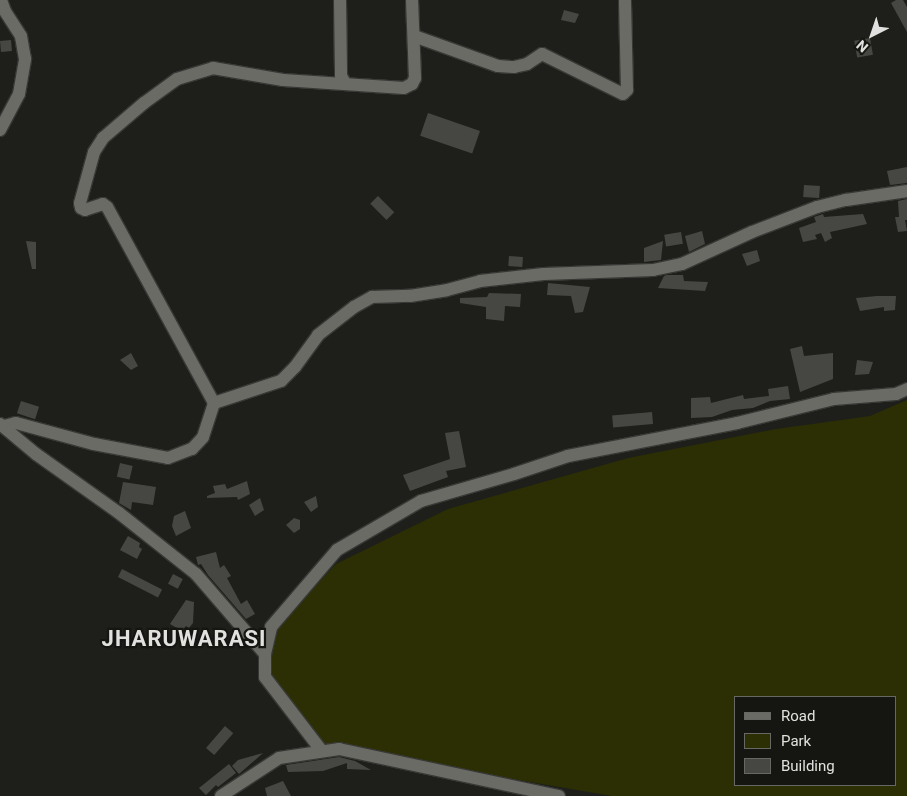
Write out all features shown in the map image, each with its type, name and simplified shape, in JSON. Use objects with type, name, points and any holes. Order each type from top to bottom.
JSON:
[{"type":"street","points":[[0,130],[19,94],[25,59],[21,36],[5,11],[2,0]]},
{"type":"street","points":[[340,0],[341,76],[345,83]]},
{"type":"street","points":[[2,425],[16,423],[94,444],[168,458],[192,449],[204,437],[214,403],[107,207],[103,204],[85,210],[81,208],[80,204],[94,152],[103,138],[144,103],[177,79],[213,68],[283,80],[404,88],[412,84],[415,78],[412,0]]},
{"type":"street","points":[[414,36],[498,66],[514,67],[527,64],[542,54],[623,94],[627,90],[625,2]]},
{"type":"street","points":[[214,403],[281,381],[295,367],[318,335],[333,322],[372,297],[410,296],[447,290],[480,281],[535,275],[653,270],[682,264],[752,232],[817,207],[846,200],[907,191]]},
{"type":"street","points":[[321,750],[265,677],[265,654],[271,627],[337,550],[421,501],[568,456],[737,423],[834,399],[896,394],[907,389]]},
{"type":"street","points":[[2,425],[36,454],[119,513],[196,574],[265,654]]},
{"type":"street","points":[[221,796],[279,758],[321,750],[339,749],[559,796]]},
{"type":"green space","points":[[907,400],[907,796],[612,796],[315,745],[268,679],[268,637],[336,564],[448,509],[628,458],[776,429],[870,416]]},
{"type":"building","points":[[896,0],[903,0],[907,7],[907,32],[891,3]]},
{"type":"building","points":[[564,10],[579,14],[575,23],[561,20]]},
{"type":"building","points":[[870,38],[873,55],[857,58],[854,41]]},
{"type":"building","points":[[11,40],[12,51],[1,52],[0,41]]},
{"type":"building","points":[[428,113],[480,131],[472,154],[420,136]]},
{"type":"building","points":[[907,167],[907,183],[890,185],[887,171]]},
{"type":"building","points":[[804,185],[820,186],[819,198],[803,197]]},
{"type":"building","points":[[378,196],[394,212],[386,220],[370,204]]},
{"type":"building","points":[[907,199],[907,220],[905,220],[907,231],[898,232],[895,217],[899,217],[898,201]]},
{"type":"building","points":[[823,214],[824,217],[863,214],[867,224],[830,232],[832,238],[825,242],[821,233],[815,235],[817,239],[803,242],[799,228],[816,222],[814,217]]},
{"type":"building","points":[[702,231],[705,244],[689,252],[685,236]]},
{"type":"building","points":[[681,232],[683,244],[666,247],[664,235]]},
{"type":"building","points":[[26,241],[36,242],[36,269],[32,269]]},
{"type":"building","points":[[663,241],[661,260],[644,262],[644,248]]},
{"type":"building","points":[[757,250],[760,261],[747,266],[742,254]]},
{"type":"building","points":[[509,256],[523,257],[522,267],[508,266]]},
{"type":"building","points":[[683,275],[684,281],[708,282],[705,291],[658,288],[664,276]]},
{"type":"building","points":[[548,283],[590,287],[583,312],[575,313],[571,296],[547,295]]},
{"type":"building","points":[[489,293],[521,294],[520,307],[505,306],[504,321],[486,319],[486,307],[460,303],[460,298],[487,297]]},
{"type":"building","points":[[896,296],[895,310],[884,311],[884,307],[860,311],[856,298]]},
{"type":"building","points":[[802,346],[804,356],[833,353],[833,379],[800,392],[790,349]]},
{"type":"building","points":[[131,353],[138,366],[131,370],[120,360]]},
{"type":"building","points":[[857,360],[873,362],[869,374],[855,375]]},
{"type":"building","points":[[788,386],[790,399],[770,401],[753,408],[732,410],[712,417],[691,418],[691,398],[710,397],[711,403],[743,395],[744,399],[769,396],[768,389]]},
{"type":"building","points":[[21,401],[39,407],[35,419],[17,413]]},
{"type":"building","points":[[652,412],[653,424],[613,427],[612,415]]},
{"type":"building","points":[[459,431],[466,467],[446,471],[448,477],[410,491],[403,475],[450,459],[445,433]]},
{"type":"building","points":[[120,463],[133,466],[130,480],[117,477]]},
{"type":"building","points":[[247,481],[250,494],[238,500],[237,497],[207,498],[207,496],[215,493],[213,486],[225,484],[227,489]]},
{"type":"building","points":[[123,482],[156,487],[153,505],[132,502],[131,510],[119,503]]},
{"type":"building","points":[[316,496],[318,507],[311,512],[304,502]]},
{"type":"building","points":[[260,498],[264,510],[255,516],[249,505]]},
{"type":"building","points":[[185,511],[191,528],[176,536],[172,526],[174,516]]},
{"type":"building","points":[[294,518],[300,520],[300,529],[294,533],[286,525]]},
{"type":"building","points":[[128,536],[140,543],[139,547],[142,549],[137,559],[120,550]]},
{"type":"building","points":[[216,552],[220,568],[224,565],[231,576],[227,578],[241,604],[247,600],[255,614],[246,619],[208,575],[201,564],[198,565],[196,557]]},
{"type":"building","points":[[122,569],[162,589],[158,597],[118,577]]},
{"type":"building","points":[[173,574],[183,579],[178,589],[168,584]]},
{"type":"building","points":[[186,600],[194,602],[193,623],[189,628],[186,626],[182,631],[170,624]]},
{"type":"building","points":[[225,726],[233,733],[214,755],[206,748]]},
{"type":"building","points":[[263,753],[239,774],[232,766],[238,760]]},
{"type":"building","points":[[339,757],[355,761],[371,770],[347,769],[347,763],[323,771],[288,772],[286,765]]},
{"type":"building","points":[[229,764],[236,773],[218,787],[216,785],[206,795],[199,788]]},
{"type":"building","points":[[283,781],[291,796],[267,796],[265,788]]},
{"type":"district","name":"JHARUWARASI","points":[[184,639]]}]
